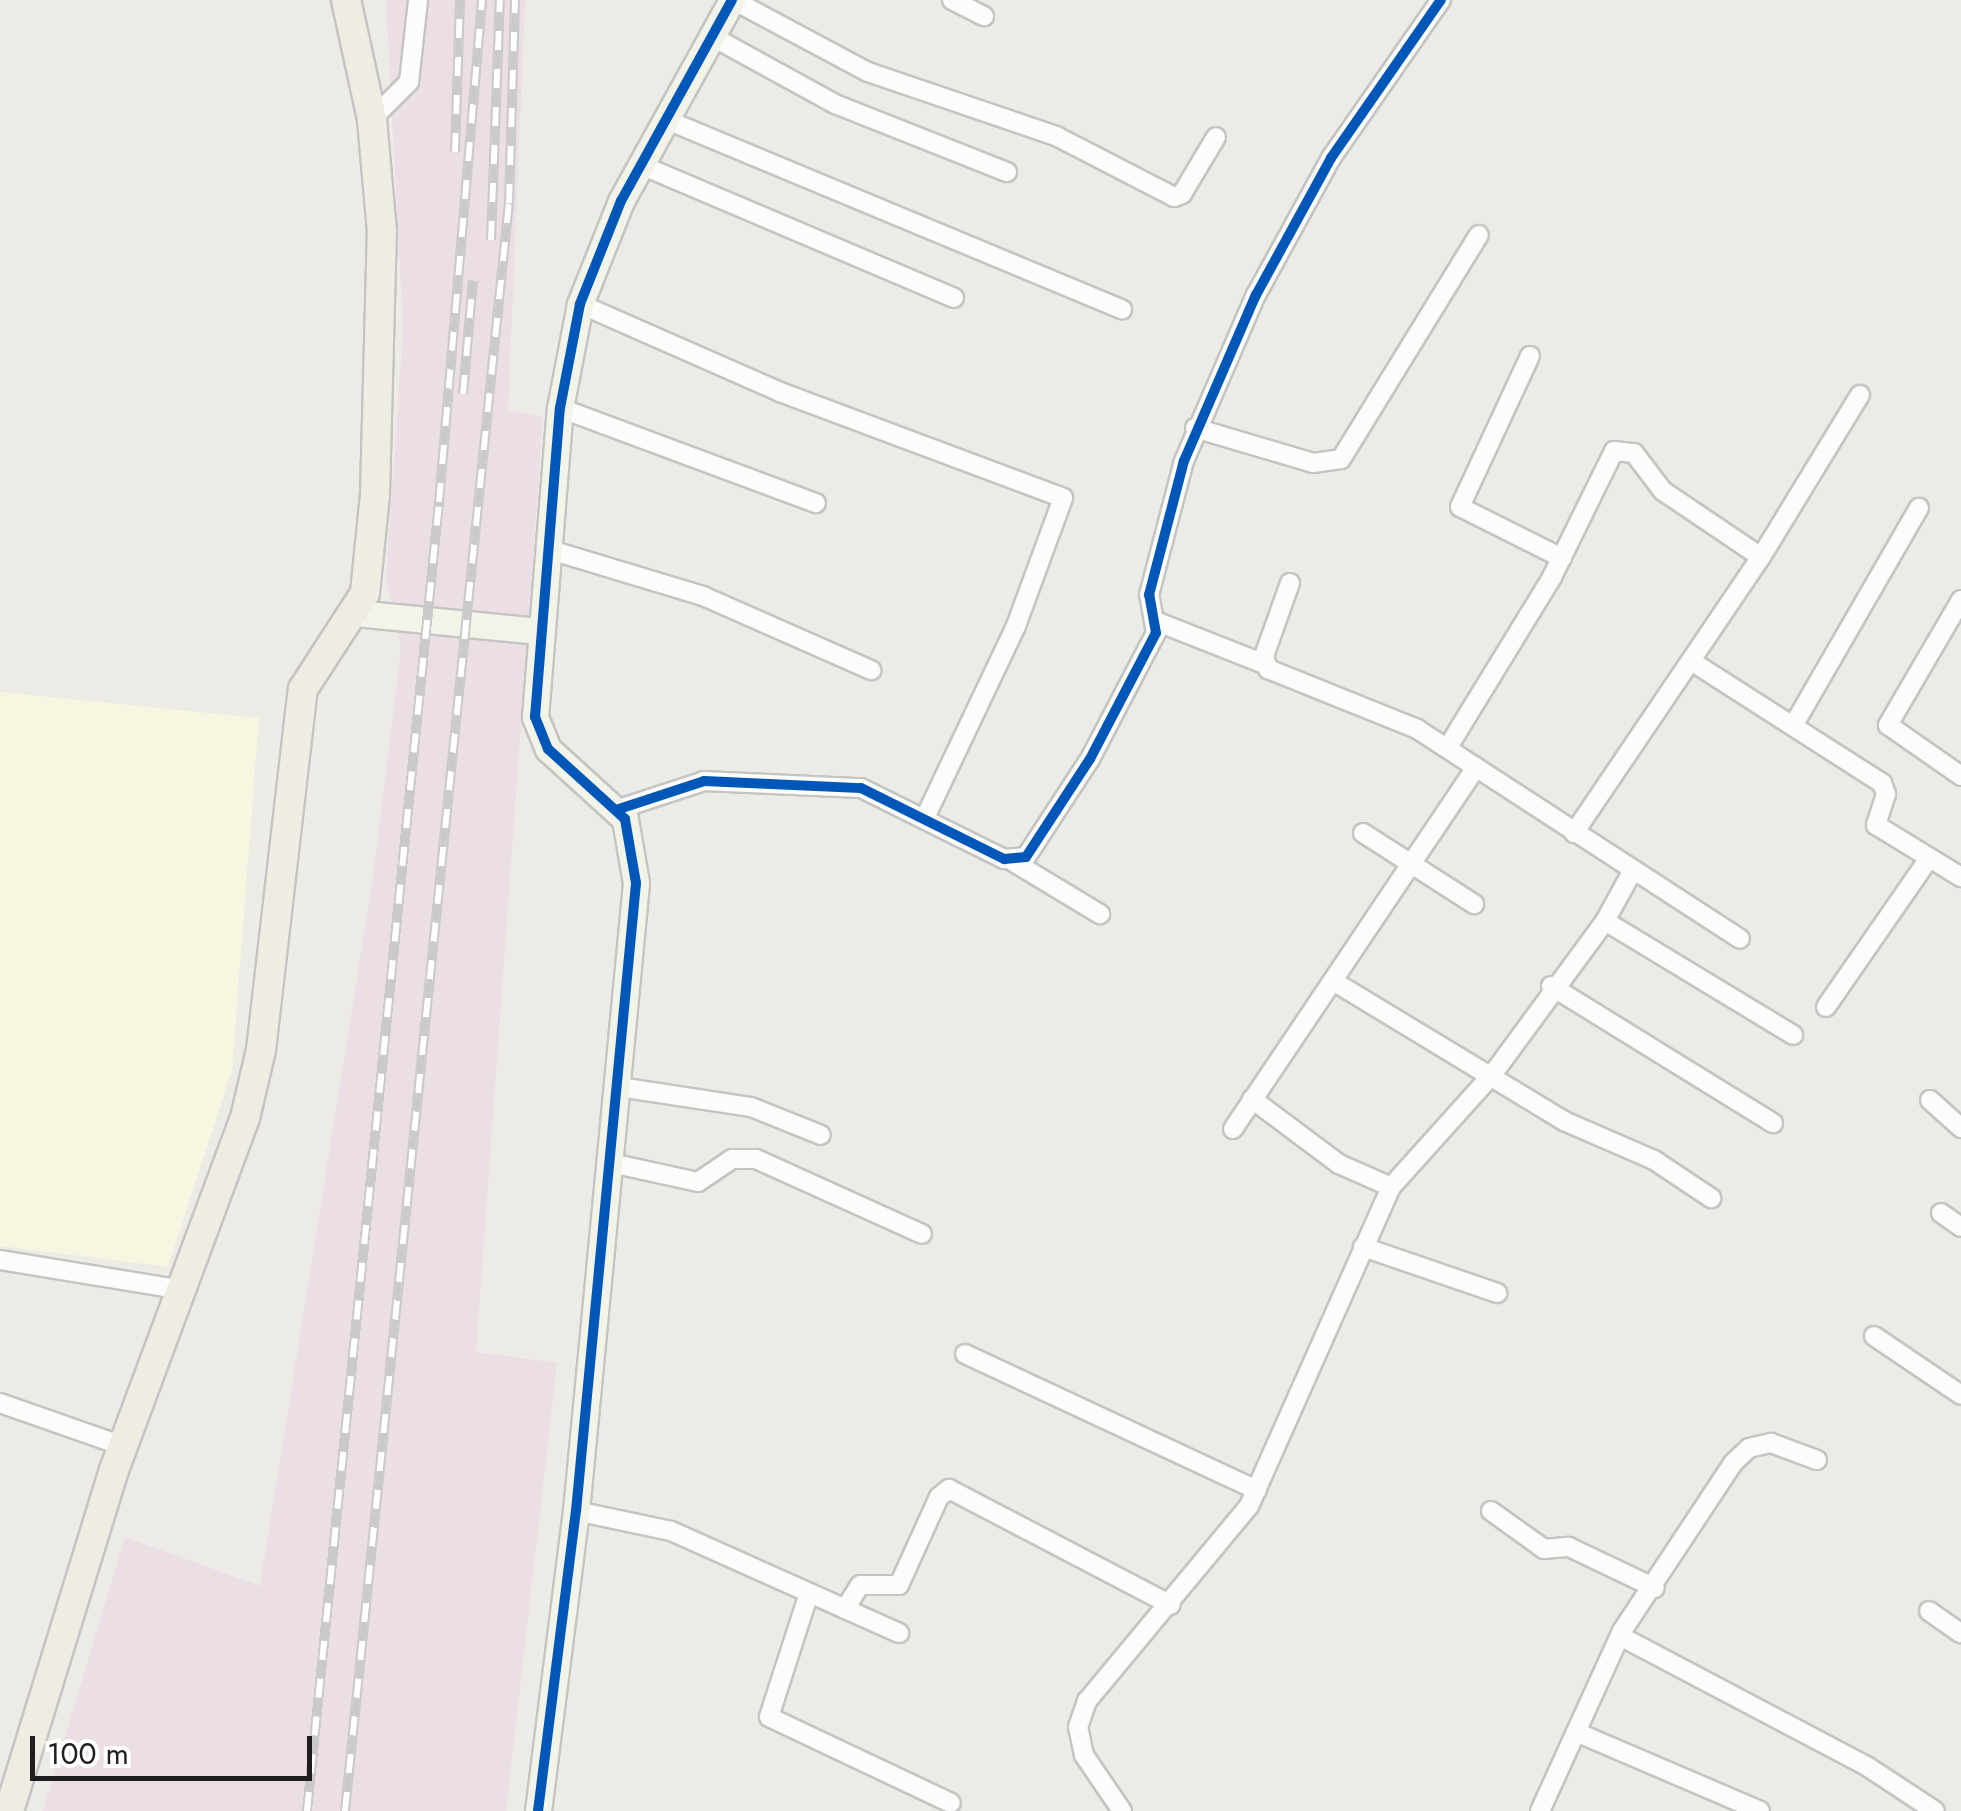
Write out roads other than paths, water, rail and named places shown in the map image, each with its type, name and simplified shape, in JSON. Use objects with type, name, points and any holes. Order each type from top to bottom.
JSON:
[{"type":"main road","points":[[9,1811],[123,1446],[239,1134],[262,1050],[303,689],[320,654],[356,613],[368,575],[375,494],[382,232],[372,119],[346,0]]},
{"type":"street","points":[[372,119],[409,82],[418,0]]},
{"type":"street","points":[[538,1811],[576,1511],[636,883],[631,837],[618,810],[548,749],[539,732],[533,698],[560,408],[580,304],[642,165],[732,0],[868,72],[1056,136],[1174,198],[1216,136]]},
{"type":"street","points":[[952,0],[984,16]]},
{"type":"street","points":[[1012,861],[1026,857],[1090,760],[1154,638],[1150,590],[1195,428],[1305,202],[1441,0]]},
{"type":"street","points":[[714,37],[834,104],[1008,172]]},
{"type":"street","points":[[667,120],[1122,309]]},
{"type":"street","points":[[642,165],[954,298]]},
{"type":"street","points":[[1195,428],[1313,463],[1341,459],[1479,235]]},
{"type":"street","points":[[580,304],[780,392],[1062,498],[1016,626],[925,818]]},
{"type":"street","points":[[1530,356],[1460,507],[1562,558]]},
{"type":"street","points":[[1574,833],[1761,557],[1860,394]]},
{"type":"street","points":[[560,408],[816,502]]},
{"type":"street","points":[[1448,748],[1562,558],[1592,484],[1618,448],[1634,453],[1663,491],[1761,557]]},
{"type":"street","points":[[1793,726],[1919,508]]},
{"type":"street","points":[[546,549],[703,596],[871,670]]},
{"type":"street","points":[[1264,664],[1290,583]]},
{"type":"street","points":[[1961,600],[1888,722],[1893,732],[1961,776]]},
{"type":"street","points":[[356,613],[539,631]]},
{"type":"street","points":[[1155,621],[1388,714],[1448,748],[1632,872],[1740,939]]},
{"type":"street","points":[[1691,661],[1882,783],[1886,794],[1876,825],[1961,877]]},
{"type":"street","points":[[1233,1129],[1476,767]]},
{"type":"street","points":[[618,810],[667,788],[714,782],[868,789],[1012,861],[1100,914]]},
{"type":"street","points":[[1363,832],[1474,904]]},
{"type":"street","points":[[1826,1007],[1929,858]]},
{"type":"street","points":[[1122,1811],[1084,1755],[1081,1714],[1257,1490],[1391,1187],[1492,1075],[1551,986],[1605,921],[1632,872]]},
{"type":"street","points":[[1605,921],[1793,1035]]},
{"type":"street","points":[[1334,981],[1564,1121],[1654,1160],[1712,1198]]},
{"type":"street","points":[[1551,986],[1773,1123]]},
{"type":"street","points":[[619,1088],[751,1107],[821,1135]]},
{"type":"street","points":[[1252,1099],[1340,1164],[1391,1187]]},
{"type":"street","points":[[1930,1100],[1961,1128]]},
{"type":"street","points":[[611,1163],[698,1182],[732,1159],[756,1159],[922,1234]]},
{"type":"street","points":[[1941,1213],[1961,1226]]},
{"type":"street","points":[[1363,1246],[1498,1293]]},
{"type":"street","points":[[0,1260],[183,1290]]},
{"type":"street","points":[[1874,1336],[1961,1396]]},
{"type":"street","points":[[965,1354],[1257,1490]]},
{"type":"street","points":[[0,1404],[123,1446]]},
{"type":"street","points":[[1540,1811],[1620,1636],[1743,1452],[1770,1443],[1817,1460]]},
{"type":"street","points":[[846,1609],[860,1585],[899,1586],[940,1497],[949,1490],[1171,1604]]},
{"type":"street","points":[[576,1511],[671,1531],[898,1633]]},
{"type":"street","points":[[1490,1511],[1544,1549],[1569,1547],[1655,1588]]},
{"type":"street","points":[[809,1593],[769,1717],[951,1803]]},
{"type":"street","points":[[1929,1611],[1961,1633]]},
{"type":"street","points":[[1620,1636],[1868,1767],[1935,1811]]},
{"type":"street","points":[[1576,1732],[1760,1811]]},
{"type":"railway","points":[[455,152],[460,0]]},
{"type":"railway","points":[[307,1811],[439,502],[482,0]]},
{"type":"railway","points":[[491,240],[500,0]]},
{"type":"railway","points":[[345,1811],[509,203],[515,0]]},
{"type":"railway","points":[[463,394],[473,280]]}]
